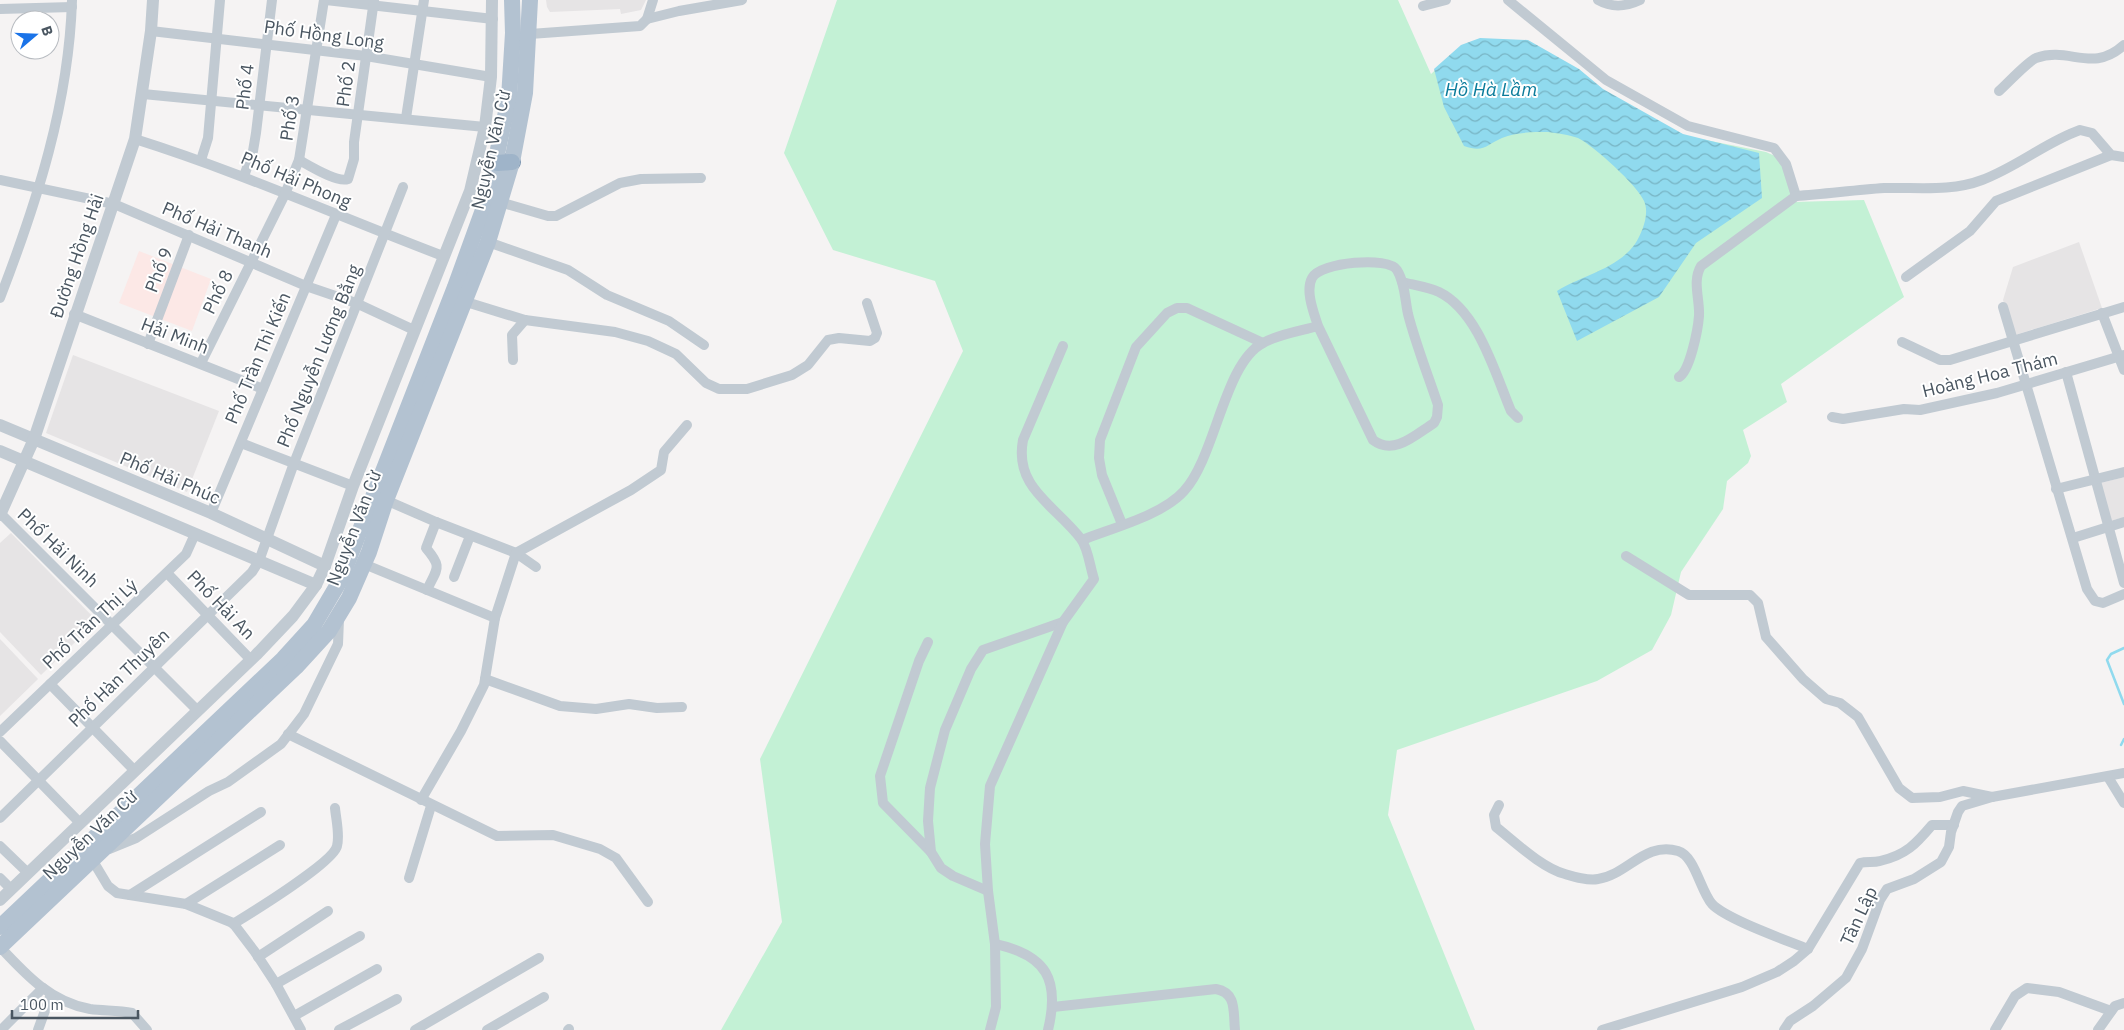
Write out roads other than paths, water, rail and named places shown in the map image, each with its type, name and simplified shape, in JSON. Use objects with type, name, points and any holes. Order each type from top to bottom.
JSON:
[{"type":"main road","name":"Nguyễn Văn Cừ","points":[[0,927],[282,659],[314,625],[341,579],[379,497],[488,242],[500,202],[513,33],[512,0]]},
{"type":"main road","name":"Nguyễn Văn Cừ","points":[[0,947],[296,667],[329,631],[349,598],[364,564],[379,497],[488,196],[504,162],[525,93],[530,34],[530,0]]},
{"type":"street","name":"Đường Hồng Hải","points":[[0,515],[34,440],[74,314],[135,140],[152,31],[153,0]]},
{"type":"street","points":[[201,160],[208,138],[220,0]]},
{"type":"street","name":"Phố 4","points":[[244,176],[253,151],[272,0]]},
{"type":"street","points":[[325,0],[373,3],[423,11],[493,18]]},
{"type":"street","name":"Phố 3","points":[[250,262],[285,194],[299,160],[325,0]]},
{"type":"street","points":[[406,118],[424,0]]},
{"type":"street","name":"Nguyễn Văn Cừ","points":[[0,900],[251,660],[293,616],[316,585],[325,566],[353,486],[470,191],[485,127],[491,77],[492,0]]},
{"type":"street","points":[[530,34],[640,26],[647,19],[653,0]]},
{"type":"street","points":[[647,19],[679,11],[742,0]]},
{"type":"street","points":[[1423,6],[1446,0]]},
{"type":"street","points":[[1508,0],[1606,80],[1688,126],[1774,148],[1786,164],[1796,196]]},
{"type":"street","points":[[1598,0],[1608,6],[1628,5],[1640,0]]},
{"type":"street","points":[[0,9],[72,3],[67,58],[57,117],[40,187],[28,226],[0,298]]},
{"type":"street","name":"Phố 2","points":[[299,160],[318,171],[346,180],[352,166],[373,3]]},
{"type":"street","name":"Phố Hồng Long","points":[[152,31],[366,56],[491,77]]},
{"type":"street","points":[[1999,91],[2034,59],[2047,56],[2074,56],[2092,60],[2103,59],[2115,53],[2124,45]]},
{"type":"street","points":[[143,94],[485,127]]},
{"type":"street","points":[[1679,377],[1686,371],[1698,328],[1699,304],[1696,281],[1697,273],[1701,266],[1796,196],[1885,188],[1932,189],[1969,184],[2001,172],[2027,156],[2080,130],[2092,134],[2112,155]]},
{"type":"street","name":"Phố Hải Phong","points":[[135,140],[201,160],[244,176],[336,215],[443,256]]},
{"type":"street","points":[[1906,276],[1970,231],[1996,201],[2112,155],[2124,157]]},
{"type":"street","points":[[500,202],[548,216],[556,216],[620,183],[641,179],[701,178]]},
{"type":"street","name":"Phố Hải Thanh","points":[[0,180],[114,204],[306,286],[358,304],[414,330]]},
{"type":"street","name":"Phố Nguyễn Lương Bằng","points":[[259,561],[265,538],[403,186]]},
{"type":"street","name":"Phố Trần Thì Kiến","points":[[211,513],[336,215]]},
{"type":"street","name":"Phố 9","points":[[148,344],[190,235]]},
{"type":"street","points":[[488,242],[568,270],[607,296],[669,321],[704,345]]},
{"type":"street","name":"Phố 8","points":[[201,364],[250,262]]},
{"type":"street","points":[[1387,263],[1397,270],[1402,282],[1408,315],[1438,411],[1434,423],[1398,445],[1389,447],[1380,445],[1373,440],[1318,326],[1310,286],[1312,277],[1321,269],[1332,265],[1387,263]]},
{"type":"street","points":[[1402,282],[1438,291],[1464,312],[1476,330],[1511,411],[1518,418]]},
{"type":"street","points":[[463,301],[525,320],[614,332],[648,341],[676,354],[713,387],[738,390],[756,387],[801,370],[828,340],[839,338],[870,341],[875,338],[877,333],[867,303]]},
{"type":"street","points":[[2003,307],[2087,590],[2095,602],[2103,603],[2124,594]]},
{"type":"street","points":[[1902,342],[1945,361],[2124,307]]},
{"type":"street","points":[[1122,524],[1102,475],[1099,458],[1100,440],[1136,347],[1167,313],[1176,308],[1188,308],[1263,343]]},
{"type":"street","points":[[2102,313],[2122,355],[2124,370]]},
{"type":"street","name":"Hải Minh","points":[[74,314],[263,389]]},
{"type":"street","points":[[513,360],[512,335],[525,320]]},
{"type":"street","points":[[1082,540],[1168,504],[1183,492],[1204,460],[1236,377],[1250,354],[1263,343],[1318,326]]},
{"type":"street","points":[[990,1030],[996,1007],[996,944],[988,891],[985,844],[990,786],[1063,622],[1094,579],[1082,540],[1028,482],[1020,454],[1023,440],[1063,346]]},
{"type":"street","name":"Hoàng Hoa Thám","points":[[1832,417],[1843,419],[1904,409],[1920,410],[2027,384],[2122,355]]},
{"type":"street","points":[[2066,372],[2124,583]]},
{"type":"street","name":"Phố Hải Phúc","points":[[0,425],[211,513],[325,566]]},
{"type":"street","points":[[420,800],[461,730],[484,685],[495,618],[516,553],[631,490],[661,470],[664,452],[687,425]]},
{"type":"street","points":[[241,443],[353,486]]},
{"type":"street","points":[[0,451],[316,585]]},
{"type":"street","points":[[2056,489],[2124,472]]},
{"type":"street","points":[[379,497],[470,536],[516,553],[536,567]]},
{"type":"street","name":"Phố Hải Ninh","points":[[0,515],[113,624],[198,711]]},
{"type":"street","points":[[427,590],[438,566],[435,558],[426,548],[436,522]]},
{"type":"street","points":[[2072,538],[2124,522]]},
{"type":"street","name":"Phố Trần Thị Lý","points":[[0,732],[186,554],[195,534]]},
{"type":"street","points":[[454,577],[470,536]]},
{"type":"street","points":[[1626,556],[1689,596],[1750,595],[1758,603],[1766,637],[1802,679],[1826,699],[1840,703],[1858,717],[1899,788],[1912,798],[1940,797],[1963,791],[1992,797]]},
{"type":"street","name":"Phố Hàn Thuyên","points":[[0,818],[252,572],[259,561]]},
{"type":"street","points":[[364,564],[495,618]]},
{"type":"street","name":"Phố Hải An","points":[[167,573],[251,660]]},
{"type":"street","points":[[301,1030],[276,984],[233,924],[186,904],[117,893],[108,886],[98,856],[136,838],[208,790],[228,782],[281,744],[304,714],[338,644],[339,614]]},
{"type":"street","points":[[931,852],[928,820],[930,788],[945,730],[970,669],[983,650],[1063,622]]},
{"type":"street","points":[[928,642],[919,661],[880,776],[883,803],[931,852],[941,868],[953,876],[988,891]]},
{"type":"street","points":[[485,679],[560,706],[596,709],[629,704],[657,708],[682,707]]},
{"type":"street","points":[[50,684],[135,771]]},
{"type":"street","points":[[288,734],[431,806],[497,836],[553,835],[600,849],[616,858],[648,902]]},
{"type":"street","points":[[0,741],[80,823]]},
{"type":"street","name":"Tân Lập","points":[[1784,1030],[1790,1021],[1813,1006],[1846,978],[1862,948],[1880,900],[1887,889],[1914,878],[1942,862],[1949,847],[1954,825],[1962,806],[1992,797],[2124,773]]},
{"type":"street","points":[[2108,777],[2124,803]]},
{"type":"street","points":[[409,878],[431,806]]},
{"type":"street","points":[[1499,806],[1494,815],[1496,827],[1557,871],[1590,880],[1613,874],[1649,852],[1680,851],[1688,857],[1705,893],[1718,909],[1808,949]]},
{"type":"street","points":[[233,924],[312,871],[336,849],[338,843],[335,808]]},
{"type":"street","points":[[130,895],[261,812]]},
{"type":"street","points":[[1602,1030],[1754,982],[1778,972],[1808,949],[1860,863],[1880,862],[1908,850],[1918,844],[1932,825],[1954,825]]},
{"type":"street","points":[[186,904],[280,845]]},
{"type":"street","points":[[0,846],[28,873]]},
{"type":"street","points":[[0,878],[11,889]]},
{"type":"street","points":[[258,957],[328,911]]},
{"type":"street","points":[[276,984],[360,936]]},
{"type":"street","points":[[996,944],[1015,948],[1043,966],[1051,980],[1054,1007],[1048,1030]]},
{"type":"street","points":[[0,947],[24,972],[56,998],[90,1009],[132,1013],[147,1030]]},
{"type":"street","points":[[415,1030],[539,958]]},
{"type":"street","points":[[294,1016],[377,969]]},
{"type":"street","points":[[1995,1030],[2015,996],[2026,988],[2059,992],[2111,1011]]},
{"type":"street","points":[[1054,1007],[1216,989],[1226,991],[1231,996],[1235,1030]]},
{"type":"street","points":[[1,1030],[47,991]]},
{"type":"street","points":[[38,1030],[47,991]]},
{"type":"street","points":[[487,1030],[544,997]]},
{"type":"street","points":[[339,1030],[397,999]]},
{"type":"street","points":[[2098,1030],[2115,1006],[2124,1003]]},
{"type":"water","name":"Hồ Hà Lầm","points":[[1480,38],[1528,40],[1579,69],[1603,89],[1683,134],[1759,153],[1762,198],[1696,243],[1659,297],[1577,341],[1557,291],[1609,266],[1627,253],[1638,240],[1643,229],[1646,206],[1640,194],[1614,167],[1585,142],[1575,137],[1548,132],[1525,133],[1507,136],[1481,148],[1476,149],[1464,146],[1444,107],[1434,69],[1461,45]]},
{"type":"waterway","points":[[2124,648],[2111,654],[2107,660],[2124,704]]},
{"type":"waterway","points":[[2121,745],[2124,739]]}]
